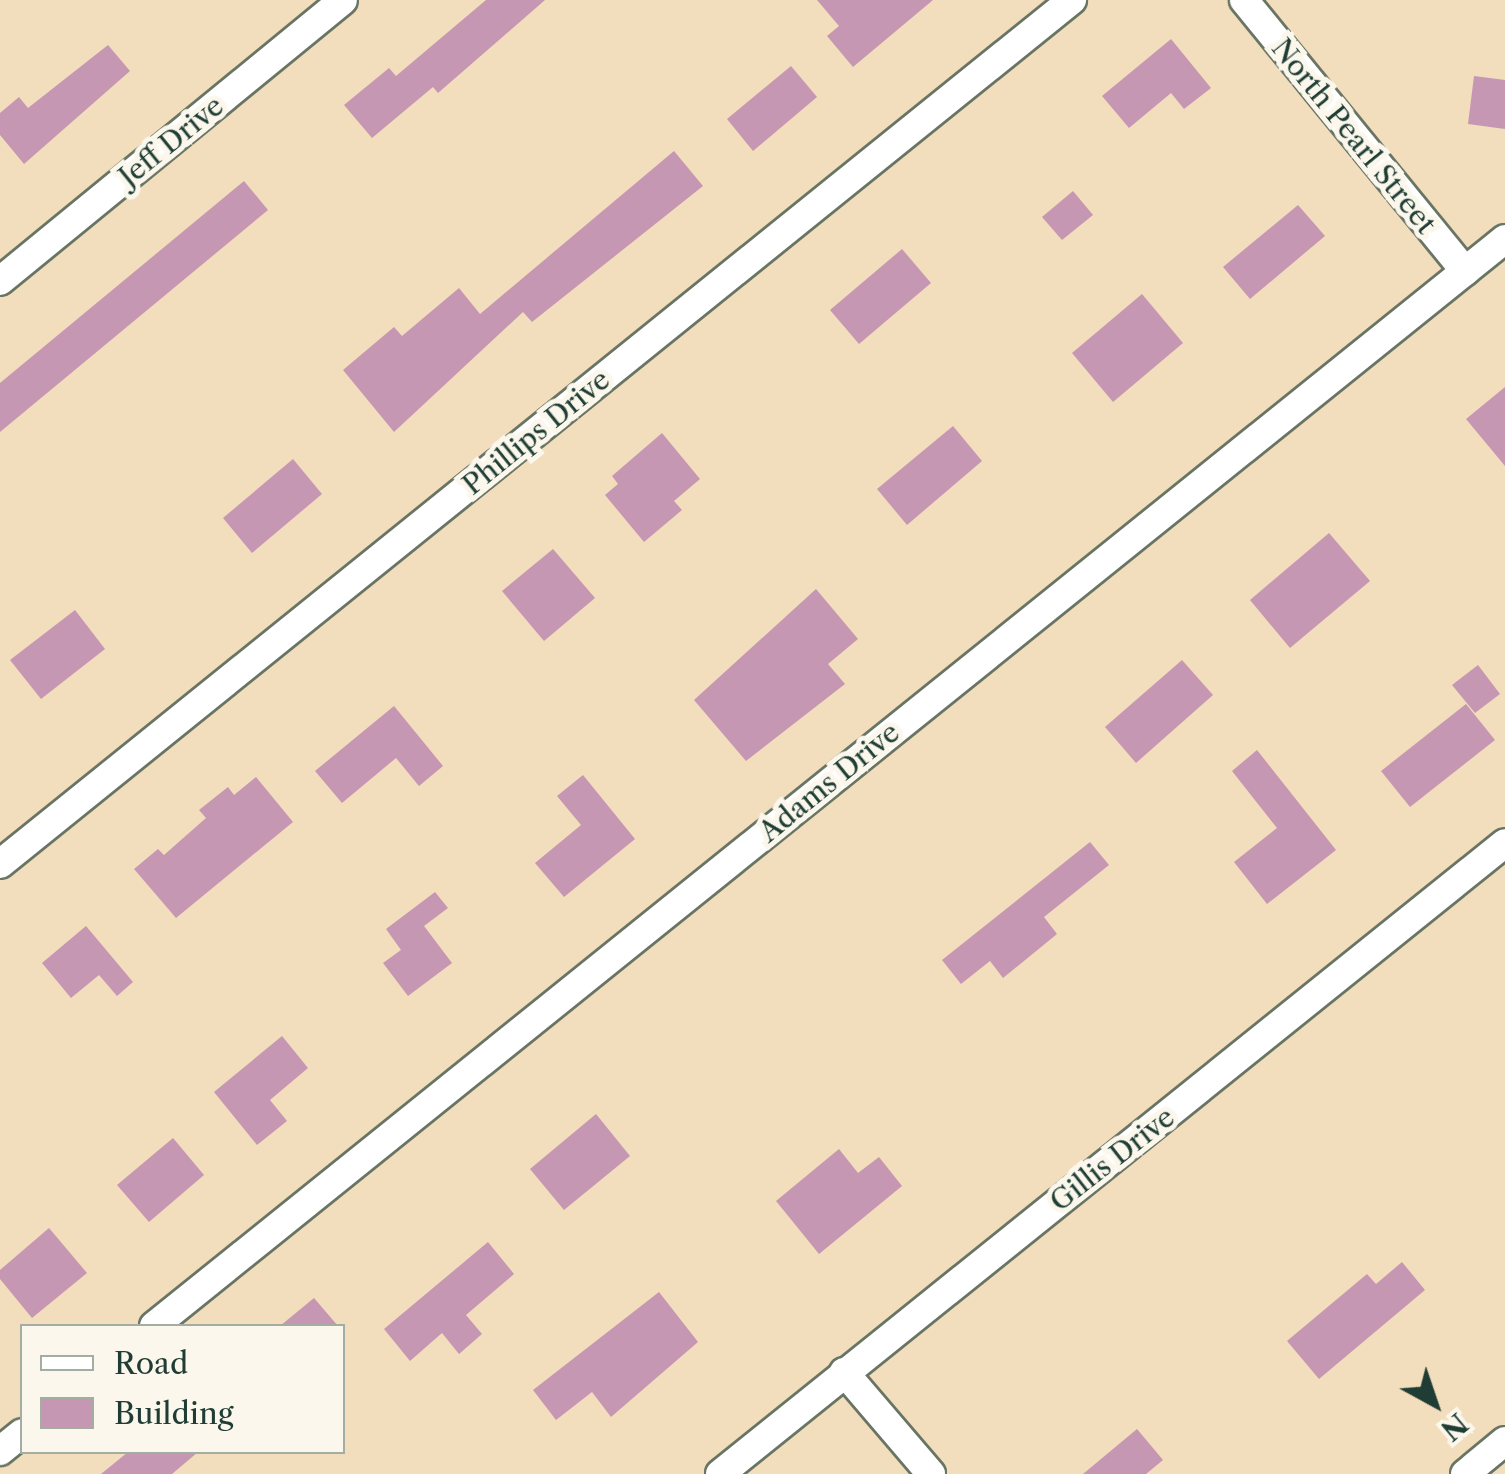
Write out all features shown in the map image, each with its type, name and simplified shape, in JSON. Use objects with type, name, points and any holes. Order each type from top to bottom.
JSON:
[{"type":"street","name":"Jeff Drive","points":[[0,281],[343,0]]},
{"type":"street","name":"Phillips Drive","points":[[0,864],[1072,0]]},
{"type":"street","name":"North Pearl Street","points":[[1244,0],[1465,271]]},
{"type":"street","name":"Adams Drive","points":[[156,1324],[1505,238]]},
{"type":"street","name":"Gillis Drive","points":[[720,1474],[1505,843]]},
{"type":"street","points":[[844,1372],[932,1474]]},
{"type":"street","points":[[0,1452],[20,1435]]},
{"type":"street","points":[[1465,1474],[1505,1442]]},
{"type":"building","points":[[486,0],[545,0],[438,93],[433,87],[372,138],[344,105],[389,68],[396,76]]},
{"type":"building","points":[[817,0],[933,0],[853,67],[827,36],[839,26]]},
{"type":"building","points":[[1171,39],[1211,88],[1184,109],[1171,93],[1129,128],[1102,96]]},
{"type":"building","points":[[108,45],[130,71],[24,164],[0,135],[0,113],[19,97],[28,108]]},
{"type":"building","points":[[791,66],[817,97],[753,151],[727,119]]},
{"type":"building","points":[[1474,76],[1505,80],[1505,129],[1468,124]]},
{"type":"building","points":[[674,151],[703,186],[532,322],[523,312],[394,432],[343,370],[394,327],[402,336],[459,288],[480,314]]},
{"type":"building","points":[[244,181],[268,210],[0,432],[0,383]]},
{"type":"building","points":[[1073,191],[1093,215],[1062,240],[1042,217]]},
{"type":"building","points":[[1298,205],[1325,236],[1250,299],[1223,267]]},
{"type":"building","points":[[902,249],[931,283],[859,344],[830,310]]},
{"type":"building","points":[[1142,294],[1183,343],[1113,402],[1072,353]]},
{"type":"building","points":[[1505,387],[1505,466],[1466,419]]},
{"type":"building","points":[[953,426],[982,461],[907,525],[877,489]]},
{"type":"building","points":[[662,433],[700,479],[674,501],[682,510],[644,542],[605,495],[618,484],[612,476]]},
{"type":"building","points":[[293,459],[322,494],[252,553],[223,518]]},
{"type":"building","points":[[1329,533],[1370,581],[1290,648],[1250,600]]},
{"type":"building","points":[[553,549],[595,598],[544,641],[502,591]]},
{"type":"building","points":[[816,589],[858,639],[828,664],[845,684],[746,761],[694,700]]},
{"type":"building","points":[[75,610],[105,649],[41,699],[10,660]]},
{"type":"building","points":[[1182,660],[1213,695],[1136,763],[1105,727]]},
{"type":"building","points":[[1478,665],[1500,694],[1475,713],[1452,685]]},
{"type":"building","points":[[1466,704],[1495,740],[1410,807],[1381,771]]},
{"type":"building","points":[[394,706],[443,766],[419,786],[396,758],[342,803],[315,771]]},
{"type":"building","points":[[1257,750],[1336,850],[1267,904],[1234,862],[1277,828],[1232,771]]},
{"type":"building","points":[[583,775],[635,839],[564,897],[535,863],[581,825],[557,796]]},
{"type":"building","points":[[256,777],[293,822],[176,918],[134,869],[158,849],[164,855],[206,818],[199,810],[228,787],[234,795]]},
{"type":"building","points":[[1090,842],[1109,865],[1044,917],[1057,934],[1003,978],[990,961],[961,984],[942,960]]},
{"type":"building","points":[[435,892],[448,908],[424,926],[452,963],[408,996],[383,963],[401,950],[386,929]]},
{"type":"building","points":[[86,926],[133,982],[117,996],[99,975],[71,998],[42,963]]},
{"type":"building","points":[[282,1036],[308,1068],[270,1100],[287,1121],[257,1145],[214,1092]]},
{"type":"building","points":[[596,1114],[630,1156],[564,1210],[530,1169]]},
{"type":"building","points":[[173,1138],[204,1175],[149,1222],[117,1185]]},
{"type":"building","points":[[839,1149],[858,1173],[879,1157],[902,1186],[819,1254],[776,1201]]},
{"type":"building","points":[[49,1228],[87,1273],[32,1318],[0,1279],[0,1270]]},
{"type":"building","points":[[488,1242],[514,1274],[466,1315],[482,1334],[459,1354],[442,1333],[410,1361],[384,1329]]},
{"type":"building","points":[[1402,1262],[1425,1290],[1319,1379],[1287,1341],[1367,1274],[1376,1284]]},
{"type":"building","points":[[659,1292],[698,1342],[611,1417],[592,1392],[556,1420],[533,1390]]},
{"type":"building","points":[[314,1298],[336,1324],[282,1324]]},
{"type":"building","points":[[1137,1429],[1163,1460],[1146,1474],[1083,1474]]},
{"type":"building","points":[[126,1454],[196,1454],[172,1474],[101,1474]]}]
